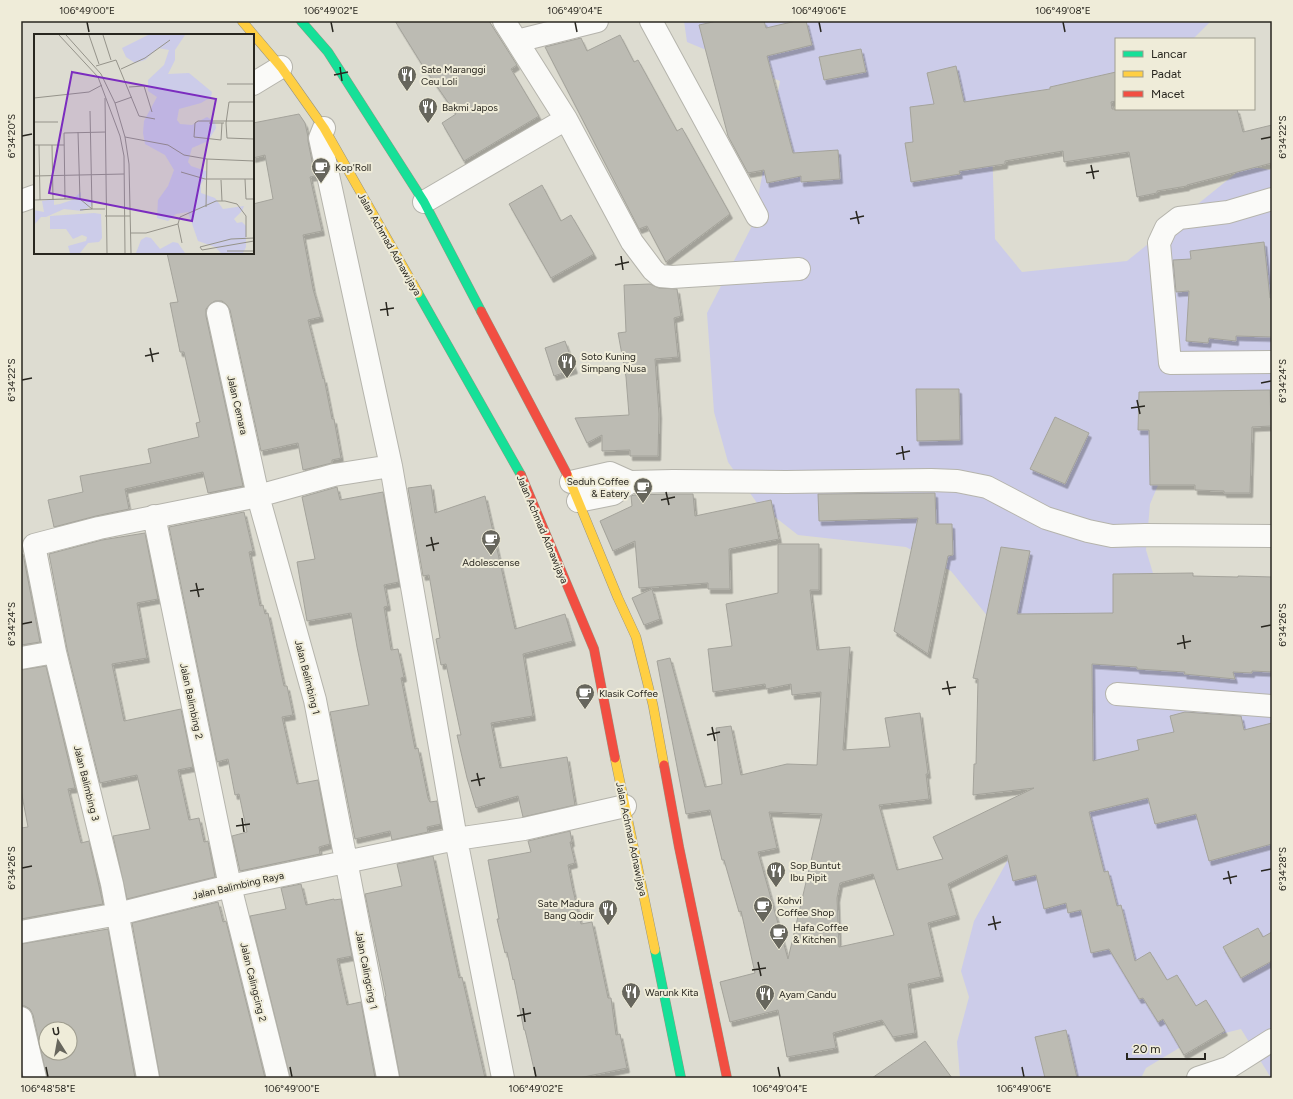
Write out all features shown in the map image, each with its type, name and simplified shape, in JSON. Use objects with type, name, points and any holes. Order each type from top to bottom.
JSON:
[{"type":"main road","name":"Jalan Achmad Adnawijaya","points":[[242,21],[253,34]]},
{"type":"main road","points":[[301,21],[328,52],[424,202],[575,491],[618,598],[636,637],[653,705],[679,847],[727,1078]]},
{"type":"main road","name":"Jalan Achmad Adnawijaya","points":[[254,35],[281,67],[324,128],[523,480],[594,649],[681,1078]]},
{"type":"street","points":[[504,21],[566,119],[632,242],[653,270],[660,276],[672,277],[799,269]]},
{"type":"street","points":[[517,41],[597,21]]},
{"type":"street","points":[[651,21],[757,216]]},
{"type":"street","points":[[254,83],[281,67]]},
{"type":"street","points":[[424,202],[566,119]]},
{"type":"street","points":[[324,128],[320,138],[391,466],[456,839],[503,1078]]},
{"type":"street","points":[[21,201],[34,196]]},
{"type":"street","points":[[1228,212],[1272,198]]},
{"type":"street","points":[[1272,214],[1228,212],[1179,218],[1166,228],[1159,243],[1170,362],[1272,362]]},
{"type":"street","name":"Jalan Cemara","points":[[218,313],[258,496]]},
{"type":"street","points":[[154,516],[258,496],[334,475],[391,466]]},
{"type":"street","points":[[575,491],[610,473],[630,482],[957,481],[987,487],[1046,518],[1088,531],[1112,536],[1272,536]]},
{"type":"street","name":"Jalan Belimbing 1","points":[[258,496],[315,700],[346,862]]},
{"type":"street","name":"Jalan Balimbing 3","points":[[148,1078],[112,884],[55,652],[34,545],[99,528],[154,516]]},
{"type":"street","name":"Jalan Balimbing 2","points":[[154,516],[230,886]]},
{"type":"street","points":[[21,658],[55,652]]},
{"type":"street","points":[[1117,694],[1272,706]]},
{"type":"street","name":"Jalan Balimbing Raya","points":[[21,932],[118,914],[230,886],[456,839],[524,829],[625,806]]},
{"type":"street","name":"Jalan Calingcing 1","points":[[346,862],[388,1078]]},
{"type":"street","name":"Jalan Calingcing 2","points":[[230,886],[278,1078]]},
{"type":"street","points":[[21,1018],[34,1078]]},
{"type":"street","points":[[1198,1078],[1228,1068],[1272,1040]]},
{"type":"shaded area","points":[[684,21],[1211,21],[1194,38],[1115,38],[1115,84],[992,145],[995,239],[1022,272],[1127,261],[1245,166],[1272,170],[1272,392],[1203,429],[1167,464],[1150,504],[1146,550],[1159,593],[1272,630],[1272,1078],[1241,1029],[1189,1042],[1146,1068],[1141,1078],[960,1078],[957,1042],[969,997],[961,971],[974,921],[1024,831],[1049,737],[1047,690],[951,571],[906,547],[798,535],[757,503],[728,462],[714,412],[707,313],[753,224],[780,81],[687,42]]},
{"type":"building","points":[[395,21],[489,21],[517,65],[511,69],[539,116],[464,161],[442,123],[456,114],[421,63]]},
{"type":"building","points":[[717,21],[764,21],[766,28],[796,21],[806,21],[812,45],[767,56],[793,153],[838,150],[840,179],[801,182],[801,176],[767,183],[764,170],[748,173],[728,136],[699,25]]},
{"type":"building","points":[[620,35],[634,62],[638,60],[677,131],[682,128],[730,214],[666,262],[647,226],[639,229],[545,47],[581,38],[587,51]]},
{"type":"building","points":[[861,49],[866,72],[824,80],[819,57]]},
{"type":"building","points":[[956,66],[964,102],[1050,89],[1050,87],[1115,72],[1115,101],[1111,102],[1112,109],[1237,110],[1243,132],[1272,125],[1272,163],[1187,186],[1157,191],[1157,193],[1137,197],[1129,152],[1064,162],[1063,151],[1005,161],[1005,164],[959,171],[960,174],[911,182],[905,143],[913,142],[910,107],[934,104],[927,73]]},
{"type":"building","points":[[299,114],[305,123],[315,176],[310,177],[322,231],[303,235],[313,289],[321,317],[308,320],[323,379],[324,378],[332,419],[334,419],[341,458],[332,460],[332,463],[303,470],[298,443],[261,451],[230,310],[222,301],[215,301],[206,309],[206,316],[243,486],[208,493],[203,472],[125,489],[129,509],[54,527],[48,500],[83,492],[80,476],[151,463],[148,449],[199,437],[196,423],[200,422],[184,352],[180,352],[170,303],[178,302],[167,254],[254,254],[254,204],[273,199],[265,155],[254,158],[254,123]]},
{"type":"building","points":[[542,185],[561,221],[571,215],[594,254],[551,278],[509,204]]},
{"type":"building","points":[[1264,242],[1270,298],[1272,298],[1272,337],[1236,336],[1236,341],[1209,338],[1208,343],[1186,341],[1189,291],[1176,292],[1173,260],[1191,259],[1190,251]]},
{"type":"building","points":[[650,284],[659,288],[677,289],[681,316],[674,318],[678,357],[655,359],[659,414],[658,456],[630,456],[630,450],[602,451],[602,435],[587,443],[575,418],[629,415],[626,377],[618,333],[626,332],[624,285]]},
{"type":"building","points":[[565,341],[575,369],[554,376],[545,348]]},
{"type":"building","points":[[916,389],[959,389],[960,440],[917,441]]},
{"type":"building","points":[[1270,390],[1271,426],[1252,427],[1250,493],[1224,493],[1224,491],[1195,490],[1195,485],[1150,485],[1149,430],[1138,430],[1139,392]]},
{"type":"building","points":[[1055,417],[1089,433],[1065,484],[1030,469]]},
{"type":"building","points":[[431,485],[435,513],[485,496],[515,629],[565,614],[573,641],[523,654],[533,716],[491,723],[500,768],[567,757],[575,805],[523,817],[518,796],[476,808],[457,735],[461,735],[446,664],[441,665],[436,639],[440,638],[429,575],[423,576],[408,488]]},
{"type":"building","points":[[337,487],[340,500],[383,492],[399,582],[384,585],[388,606],[384,607],[391,650],[398,649],[404,677],[401,678],[415,749],[418,748],[428,798],[430,802],[437,801],[441,824],[427,827],[428,832],[392,840],[390,831],[355,839],[330,712],[369,705],[351,613],[307,621],[297,562],[315,559],[302,497]]},
{"type":"building","points":[[935,493],[936,524],[952,524],[953,555],[948,556],[928,654],[894,631],[918,518],[819,521],[818,494]]},
{"type":"building","points":[[693,494],[695,516],[771,500],[779,539],[729,549],[730,589],[708,589],[708,583],[639,588],[635,541],[613,551],[600,521],[632,506],[631,496]]},
{"type":"building","points":[[244,512],[253,551],[249,552],[260,606],[263,605],[265,614],[268,613],[284,686],[287,686],[293,715],[282,717],[297,784],[318,780],[330,844],[319,847],[320,854],[240,871],[232,836],[247,832],[239,794],[235,795],[228,759],[217,762],[169,527]]},
{"type":"building","points":[[145,533],[158,599],[137,603],[147,658],[112,664],[124,721],[181,709],[193,767],[178,770],[189,820],[199,818],[204,842],[208,841],[215,877],[127,899],[113,836],[150,829],[137,775],[100,783],[67,649],[49,554],[102,540]]},
{"type":"building","points":[[778,544],[819,544],[819,590],[810,590],[817,650],[850,647],[843,750],[890,747],[885,718],[920,713],[928,774],[926,774],[929,799],[879,805],[897,870],[943,859],[933,837],[1034,788],[973,795],[974,764],[976,764],[978,679],[973,678],[1001,547],[1030,551],[1017,614],[1113,613],[1113,574],[1193,573],[1193,576],[1272,577],[1272,672],[1233,672],[1235,679],[1184,674],[1185,672],[1092,664],[1093,761],[1139,750],[1137,740],[1174,732],[1170,716],[1185,712],[1241,716],[1244,730],[1272,723],[1272,844],[1209,861],[1196,814],[1155,824],[1148,798],[1089,812],[1104,872],[1108,871],[1117,906],[1121,905],[1135,961],[1150,952],[1167,980],[1177,975],[1196,1006],[1206,1000],[1225,1031],[1184,1055],[1163,1019],[1158,1022],[1143,998],[1139,999],[1109,949],[1091,953],[1081,910],[1068,913],[1066,903],[1044,909],[1036,875],[1013,881],[1007,855],[948,884],[957,915],[928,923],[941,977],[908,984],[915,1033],[893,1037],[882,1020],[833,1033],[836,1048],[787,1057],[778,1010],[730,1022],[720,982],[755,973],[741,911],[739,912],[724,860],[722,860],[710,810],[686,814],[657,661],[670,658],[705,787],[722,784],[716,728],[731,726],[741,775],[787,764],[817,765],[821,692],[792,695],[791,684],[766,689],[765,684],[713,692],[708,649],[732,646],[726,604],[778,593]],"holes":[[[769,812],[822,814],[788,959],[758,852],[777,848]],[[873,874],[894,935],[839,947],[837,898],[840,883]]]},
{"type":"building","points":[[23,554],[40,642],[21,645],[21,555]]},
{"type":"building","points":[[652,589],[660,619],[644,625],[632,598]]},
{"type":"building","points":[[46,666],[75,788],[68,789],[81,843],[89,841],[103,904],[21,919],[21,828],[28,827],[21,790],[21,670]]},
{"type":"building","points":[[570,831],[572,842],[570,842],[575,863],[568,865],[581,924],[592,922],[608,998],[611,998],[616,1035],[620,1034],[627,1068],[579,1078],[536,1078],[524,1030],[514,979],[513,980],[507,952],[505,953],[497,919],[499,919],[488,860],[531,852],[528,841]]},
{"type":"building","points":[[433,856],[459,978],[462,977],[485,1078],[400,1078],[386,996],[365,894],[402,886],[397,864]]},
{"type":"building","points":[[301,884],[306,905],[341,899],[352,956],[337,959],[347,1005],[361,1002],[375,1078],[290,1078],[250,916],[286,909],[281,888]]},
{"type":"building","points":[[218,902],[223,922],[226,921],[265,1078],[160,1078],[132,923]]},
{"type":"building","points":[[1258,928],[1263,937],[1272,932],[1272,961],[1241,978],[1223,947]]},
{"type":"building","points":[[108,929],[135,1078],[47,1078],[43,1061],[78,1061],[78,1021],[38,1021],[38,1038],[33,1015],[30,1009],[25,1006],[21,1006],[21,944]]},
{"type":"building","points":[[1066,1030],[1077,1078],[1045,1078],[1035,1037]]},
{"type":"building","points":[[925,1041],[952,1078],[872,1078],[914,1049]]},
{"type":"traffic: fast","points":[[301,21],[328,52],[424,202],[481,311]]},
{"type":"traffic: fast","points":[[418,293],[521,475]]},
{"type":"traffic: fast","points":[[655,950],[681,1078]]},
{"type":"traffic: slow","points":[[242,21],[253,34]]},
{"type":"traffic: slow","points":[[254,35],[281,67],[324,128],[418,293]]},
{"type":"traffic: slow","points":[[567,474],[618,598],[636,637],[653,705],[664,765]]},
{"type":"traffic: slow","points":[[615,758],[655,950]]},
{"type":"traffic: jam","points":[[481,311],[567,474]]},
{"type":"traffic: jam","points":[[521,475],[594,649],[615,758]]},
{"type":"traffic: jam","points":[[664,765],[679,847],[727,1078]]},
{"type":"place","name":"Sate Maranggi Ceu Loli","points":[[407,92]]},
{"type":"place","name":"Bakmi Japos","points":[[428,124]]},
{"type":"place","name":"Kop'Roll","points":[[321,184]]},
{"type":"place","name":"Soto Kuning Simpang Nusa","points":[[567,379]]},
{"type":"place","name":"Seduh Coffee & Eatery","points":[[643,504]]},
{"type":"place","name":"Adolescense","points":[[491,556]]},
{"type":"place","name":"Klasik Coffee","points":[[585,710]]},
{"type":"place","name":"Sop Buntut Ibu Pipit","points":[[776,888]]},
{"type":"place","name":"Kohvi Coffee Shop","points":[[763,923]]},
{"type":"place","name":"Sate Madura Bang Qodir","points":[[608,926]]},
{"type":"place","name":"Hafa Coffee & Kitchen","points":[[779,950]]},
{"type":"place","name":"Warunk Kita","points":[[631,1009]]},
{"type":"place","name":"Ayam Candu","points":[[765,1011]]}]
